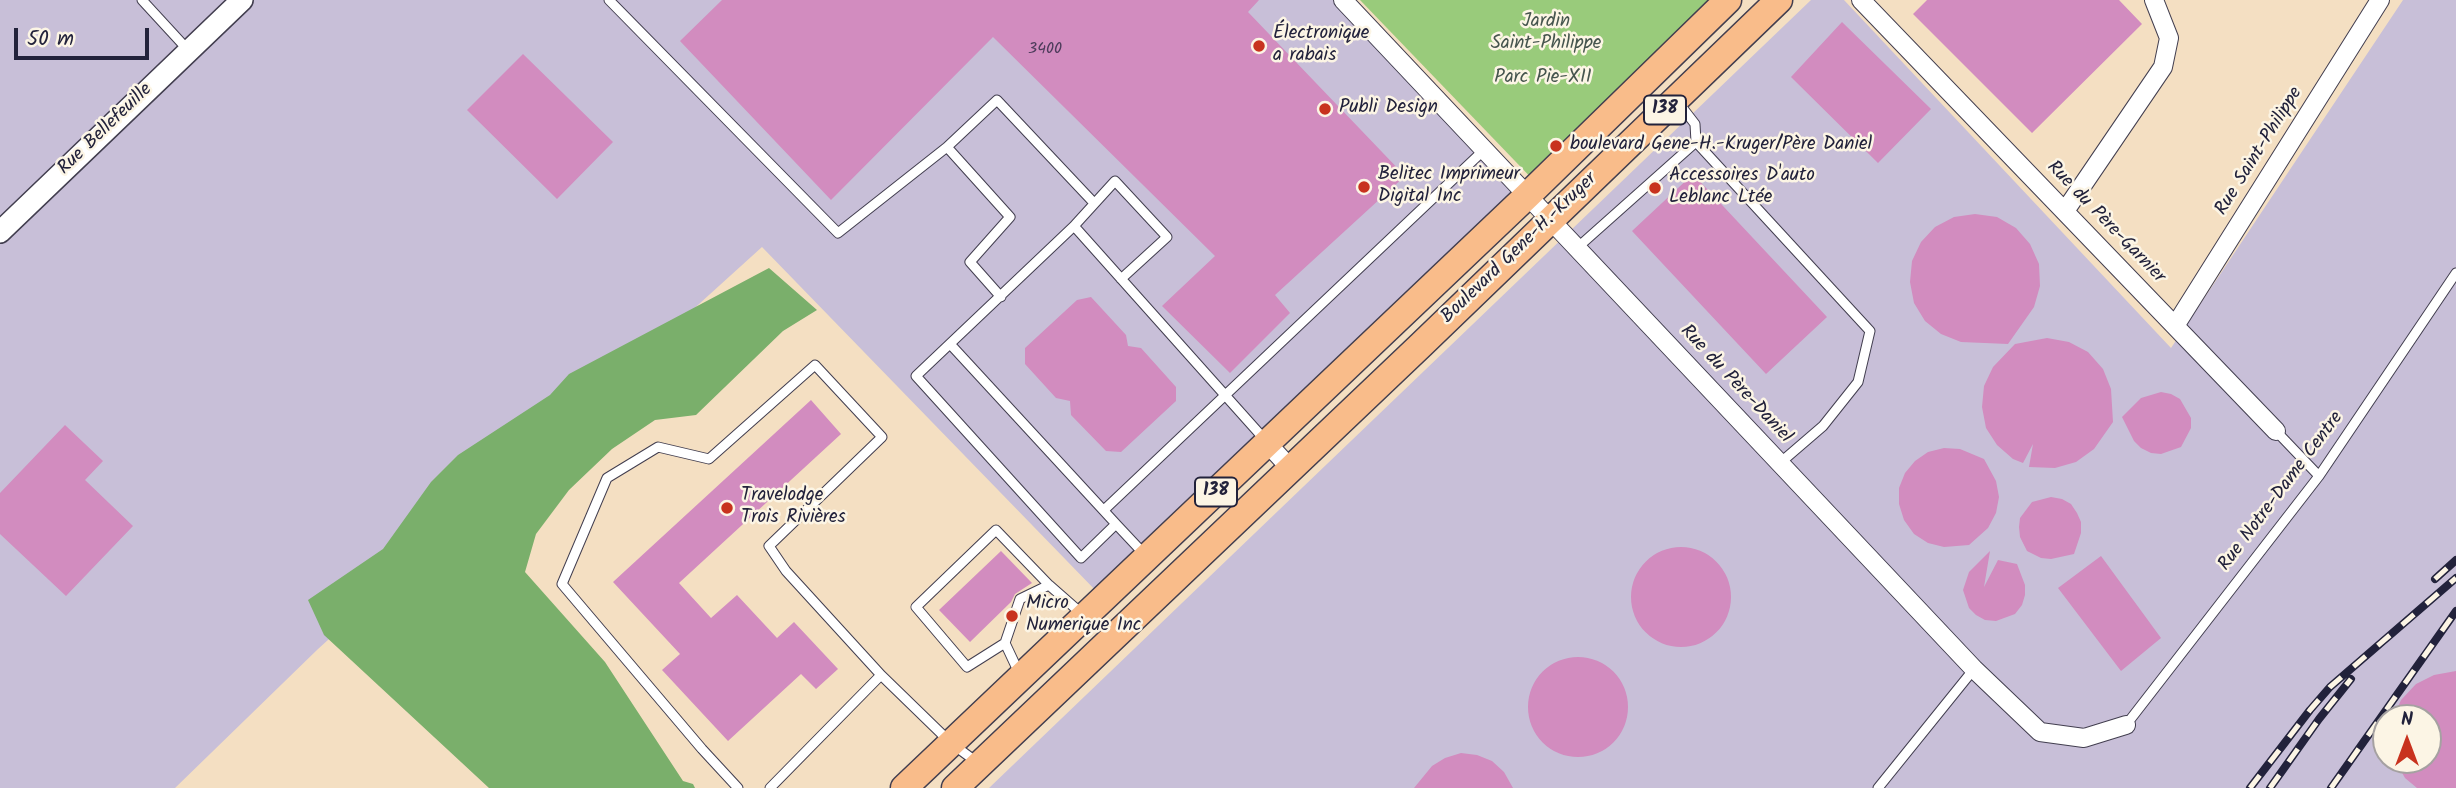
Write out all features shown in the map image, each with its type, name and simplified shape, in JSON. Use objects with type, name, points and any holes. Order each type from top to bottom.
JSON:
[{"type":"main road","name":"Boulevard Gene-H.-Kruger","points":[[904,788],[1527,196],[1728,0]]},
{"type":"main road","name":"Boulevard Gene-H.-Kruger","points":[[954,788],[1779,0]]},
{"type":"street","name":"Rue Bellefeuille","points":[[0,232],[242,0]]},
{"type":"street","name":"Rue du Père-Daniel","points":[[1343,0],[1974,670],[2040,732],[2084,737],[2126,725]]},
{"type":"street","name":"Rue du Père-Garnier","points":[[1861,0],[2276,431]]},
{"type":"street","points":[[2065,212],[2163,67],[2169,38],[2154,0]]},
{"type":"street","name":"Rue Saint-Philippe","points":[[2175,326],[2380,0]]},
{"type":"street","points":[[1267,443],[1291,469]]},
{"type":"lane","points":[[142,0],[189,51]]},
{"type":"lane","points":[[609,0],[838,233],[947,147],[997,100],[1094,202]]},
{"type":"lane","points":[[1676,99],[1695,124],[1696,142],[1870,331],[1858,382],[1823,426],[1780,463]]},
{"type":"lane","points":[[1577,248],[1696,142]]},
{"type":"lane","points":[[947,147],[1010,217],[970,262],[1001,297]]},
{"type":"lane","points":[[1104,510],[1484,150]]},
{"type":"lane","points":[[1116,524],[1081,558],[916,376],[1001,297],[1115,181],[1167,237],[1121,279]]},
{"type":"lane","points":[[1073,226],[1267,443]]},
{"type":"lane","name":"Rue Notre-Dame Centre","points":[[2126,725],[2319,476],[2456,273]]},
{"type":"lane","points":[[951,345],[1147,557]]},
{"type":"lane","points":[[738,788],[562,584],[607,478],[659,447],[709,459],[815,365],[882,437],[769,546],[786,571],[881,675],[951,744],[979,764]]},
{"type":"lane","name":"Rue du Père-Garnier","points":[[2276,431],[2319,476]]},
{"type":"lane","points":[[1049,585],[1020,599],[1005,643],[967,667],[916,607],[996,530],[1049,585],[1085,616]]},
{"type":"lane","points":[[1005,643],[1021,677]]},
{"type":"lane","points":[[1878,788],[1974,670]]},
{"type":"lane","points":[[770,788],[881,675]]},
{"type":"shaded area","points":[[0,0],[1333,0],[1526,196],[1100,595],[762,247],[318,649],[175,788],[0,788]]},
{"type":"shaded area","points":[[1811,0],[1844,0],[2171,348],[2403,0],[2456,0],[2456,788],[989,788]]},
{"type":"green space","name":"Parc Pie-XII","points":[[1360,0],[1739,0],[1541,188]]},
{"type":"green space","points":[[769,268],[817,310],[783,331],[696,415],[655,420],[612,449],[569,490],[536,534],[525,572],[605,662],[683,781],[693,784],[695,788],[489,788],[324,635],[308,600],[383,549],[431,482],[458,455],[550,395],[569,374]]},
{"type":"building","points":[[722,0],[1259,0],[1248,12],[1405,176],[1275,295],[1290,313],[1230,373],[1162,306],[1215,256],[993,37],[831,200],[680,41]]},
{"type":"building","points":[[1927,0],[2119,0],[2142,24],[2032,133],[1913,14]]},
{"type":"building","points":[[1842,22],[1931,109],[1878,163],[1791,77]]},
{"type":"building","points":[[523,54],[613,142],[557,199],[467,110]]},
{"type":"building","points":[[1693,174],[1827,317],[1766,374],[1632,231]]},
{"type":"building","points":[[1975,214],[1997,217],[2016,228],[2030,244],[2039,264],[2040,286],[2034,307],[2008,344],[1961,342],[1941,334],[1925,321],[1914,303],[1910,282],[1912,261],[1921,242],[1935,227],[1954,217]]},
{"type":"building","points":[[1091,297],[1126,335],[1128,346],[1141,348],[1176,387],[1176,401],[1121,452],[1106,451],[1071,415],[1070,401],[1056,398],[1025,364],[1025,348],[1077,300]]},
{"type":"building","points":[[2047,338],[2069,342],[2088,352],[2103,369],[2111,389],[2113,422],[2094,449],[2076,462],[2055,468],[2029,467],[2033,444],[2023,463],[2013,459],[1997,445],[1986,428],[1982,407],[1984,386],[1993,367],[2015,344]]},
{"type":"building","points":[[2161,392],[2180,399],[2191,418],[2191,428],[2181,447],[2161,454],[2141,448],[2134,441],[2122,417],[2141,398]]},
{"type":"building","name":"Travelodge Trois Rivières","points":[[811,400],[841,434],[679,583],[711,618],[737,595],[777,638],[794,622],[838,669],[816,689],[801,674],[728,741],[662,670],[680,654],[613,582]]},
{"type":"building","points":[[65,425],[103,461],[85,480],[133,526],[66,596],[0,534],[0,493]]},
{"type":"building","points":[[1944,448],[1960,449],[1984,459],[1996,481],[1999,497],[1996,513],[1988,528],[1969,545],[1944,547],[1928,543],[1914,534],[1904,520],[1899,504],[1899,488],[1905,473],[1915,461],[1928,452]]},
{"type":"building","points":[[2051,497],[2071,504],[2081,522],[2081,533],[2074,554],[2051,559],[2041,558],[2027,551],[2020,537],[2019,527],[2020,518],[2032,502]]},
{"type":"building","points":[[1681,547],[1700,551],[1716,562],[1727,578],[1731,597],[1727,616],[1716,632],[1700,643],[1681,647],[1662,643],[1646,632],[1635,616],[1631,597],[1635,578],[1646,562],[1662,551]]},
{"type":"building","points":[[1001,551],[1032,583],[1015,594],[1011,602],[970,642],[939,610]]},
{"type":"building","points":[[1990,551],[1984,587],[1998,560],[2017,564],[2025,585],[2022,605],[2015,614],[1996,621],[1985,620],[1976,615],[1969,608],[1963,590],[1969,572]]},
{"type":"building","points":[[2101,556],[2161,638],[2121,671],[2058,588]]},
{"type":"building","points":[[1578,657],[1597,661],[1613,672],[1624,688],[1628,707],[1624,726],[1613,742],[1597,753],[1578,757],[1559,753],[1543,742],[1532,726],[1528,707],[1532,688],[1543,672],[1559,661]]},
{"type":"building","points":[[2456,671],[2456,788],[2417,788],[2403,774],[2442,774],[2442,704],[2399,704],[2416,684],[2434,675]]},
{"type":"building","points":[[1461,753],[1492,761],[1504,772],[1513,788],[1414,788],[1432,766]]},
{"type":"railway","points":[[2435,579],[2456,560]]},
{"type":"railway","points":[[2250,788],[2330,687],[2456,578]]},
{"type":"railway","points":[[2331,788],[2456,611]]},
{"type":"railway","points":[[2270,788],[2351,679]]},
{"type":"place","name":"Électronique a rabais","points":[[1259,46]]},
{"type":"place","name":"Publi Design","points":[[1325,109]]},
{"type":"place","name":"boulevard Gene-H.-Kruger/Père Daniel","points":[[1556,146]]},
{"type":"place","name":"Belitec Imprimeur Digital Inc","points":[[1364,187]]},
{"type":"place","name":"Accessoires D'auto Leblanc Ltée","points":[[1655,188]]},
{"type":"place","name":"Travelodge Trois Rivières","points":[[727,508]]},
{"type":"place","name":"Micro Numerique Inc","points":[[1012,616]]},
{"type":"park label","name":"Jardin Saint-Philippe","points":[[1546,34]]}]
